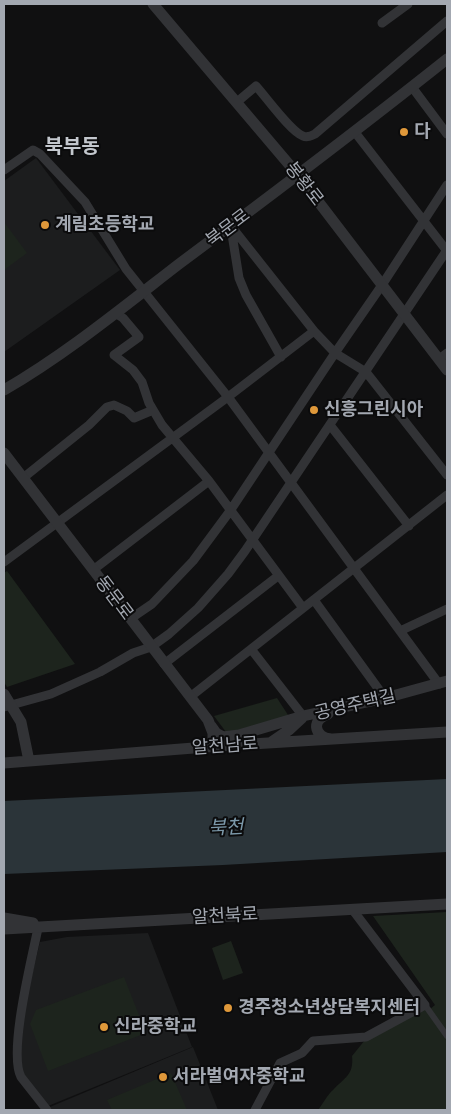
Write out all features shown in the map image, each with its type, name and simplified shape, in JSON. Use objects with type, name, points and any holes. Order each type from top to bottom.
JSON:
[{"type":"street","name":"봉황로","points":[[154,4],[298,175],[404,314],[443,356],[447,370]]},
{"type":"street","points":[[382,23],[408,4]]},
{"type":"street","points":[[237,102],[256,86],[295,131],[304,137],[308,137],[315,134],[447,21]]},
{"type":"street","name":"북문로","points":[[4,390],[34,372],[115,313],[298,175],[447,59]]},
{"type":"street","points":[[412,87],[447,134]]},
{"type":"street","points":[[8,706],[51,694],[85,679],[133,653],[151,647],[169,634],[212,594],[291,483],[447,251],[354,131]]},
{"type":"street","points":[[4,170],[33,150],[40,154],[85,202],[126,269],[143,292],[228,397],[400,631],[443,683]]},
{"type":"street","points":[[130,619],[152,604],[194,561],[230,511],[382,286],[447,185]]},
{"type":"street","points":[[231,226],[314,331],[335,353],[366,372],[447,475]]},
{"type":"street","points":[[231,226],[239,278],[246,295],[281,357]]},
{"type":"street","points":[[115,313],[123,318],[139,337],[114,355],[133,370],[142,382],[153,410],[162,425],[209,482],[303,608]]},
{"type":"street","points":[[4,562],[228,397],[314,331]]},
{"type":"street","points":[[23,478],[89,425],[107,407],[114,405],[134,418],[153,410]]},
{"type":"street","points":[[330,425],[409,526]]},
{"type":"street","name":"동문로","points":[[4,453],[208,720],[213,733],[213,747]]},
{"type":"street","points":[[92,570],[209,482]]},
{"type":"street","points":[[190,697],[354,568],[445,501]]},
{"type":"street","points":[[164,664],[278,576]]},
{"type":"street","points":[[314,600],[385,698]]},
{"type":"street","points":[[400,631],[447,609]]},
{"type":"street","points":[[208,720],[216,733],[223,737],[239,736],[303,716],[251,649]]},
{"type":"street","name":"공영주택길","points":[[270,743],[289,730],[303,716],[344,708],[443,683]]},
{"type":"street","points":[[4,694],[8,706],[21,722],[29,761]]},
{"type":"street","points":[[334,739],[324,738],[320,734],[316,726],[317,721],[322,716],[344,708]]},
{"type":"street","name":"알천남로","points":[[4,762],[447,732]]},
{"type":"street","name":"알천북로","points":[[4,930],[447,904]]},
{"type":"street","points":[[352,909],[447,1036]]},
{"type":"street","points":[[4,918],[59,926]]},
{"type":"street","points":[[38,928],[21,1014],[17,1057],[18,1072],[47,1110]]},
{"type":"street","points":[[255,1110],[280,1064],[302,1053],[313,1041],[366,1037],[424,1005]]},
{"type":"shaded area","name":"계림초등학교","points":[[36,158],[120,270],[4,352],[4,181]]},
{"type":"shaded area","points":[[4,222],[27,253],[4,270]]},
{"type":"shaded area","points":[[7,571],[75,664],[7,687],[4,682],[4,573]]},
{"type":"shaded area","points":[[277,698],[290,718],[229,736],[214,716]]},
{"type":"shaded area","points":[[447,912],[447,1110],[318,1110],[329,1094],[348,1075],[352,1068],[352,1056],[365,1040],[422,1010],[429,1010],[435,1005],[373,916]]},
{"type":"shaded area","name":"신라중학교","points":[[148,933],[192,1047],[48,1106],[21,1074],[20,1061],[24,1008],[40,942],[67,937]]},
{"type":"shaded area","points":[[231,941],[243,973],[223,980],[212,948]]},
{"type":"shaded area","points":[[124,977],[146,1033],[48,1071],[30,1024],[36,1010]]},
{"type":"shaded area","name":"서라벌여자중학교","points":[[193,1047],[218,1110],[52,1110],[50,1107]]},
{"type":"shaded area","points":[[171,1073],[187,1110],[112,1110],[107,1100]]},
{"type":"water","name":"북천","points":[[447,779],[447,852],[223,865],[4,874],[4,801]]},
{"type":"place","name":"다","points":[[404,132]]},
{"type":"place","name":"계림초등학교","points":[[45,225]]},
{"type":"place","name":"신흥그린시아","points":[[314,410]]},
{"type":"place","name":"경주청소년상담복지센터","points":[[228,1008]]},
{"type":"place","name":"신라중학교","points":[[104,1027]]},
{"type":"place","name":"서라벌여자중학교","points":[[163,1077]]},
{"type":"district","name":"북부동","points":[[72,147]]}]
